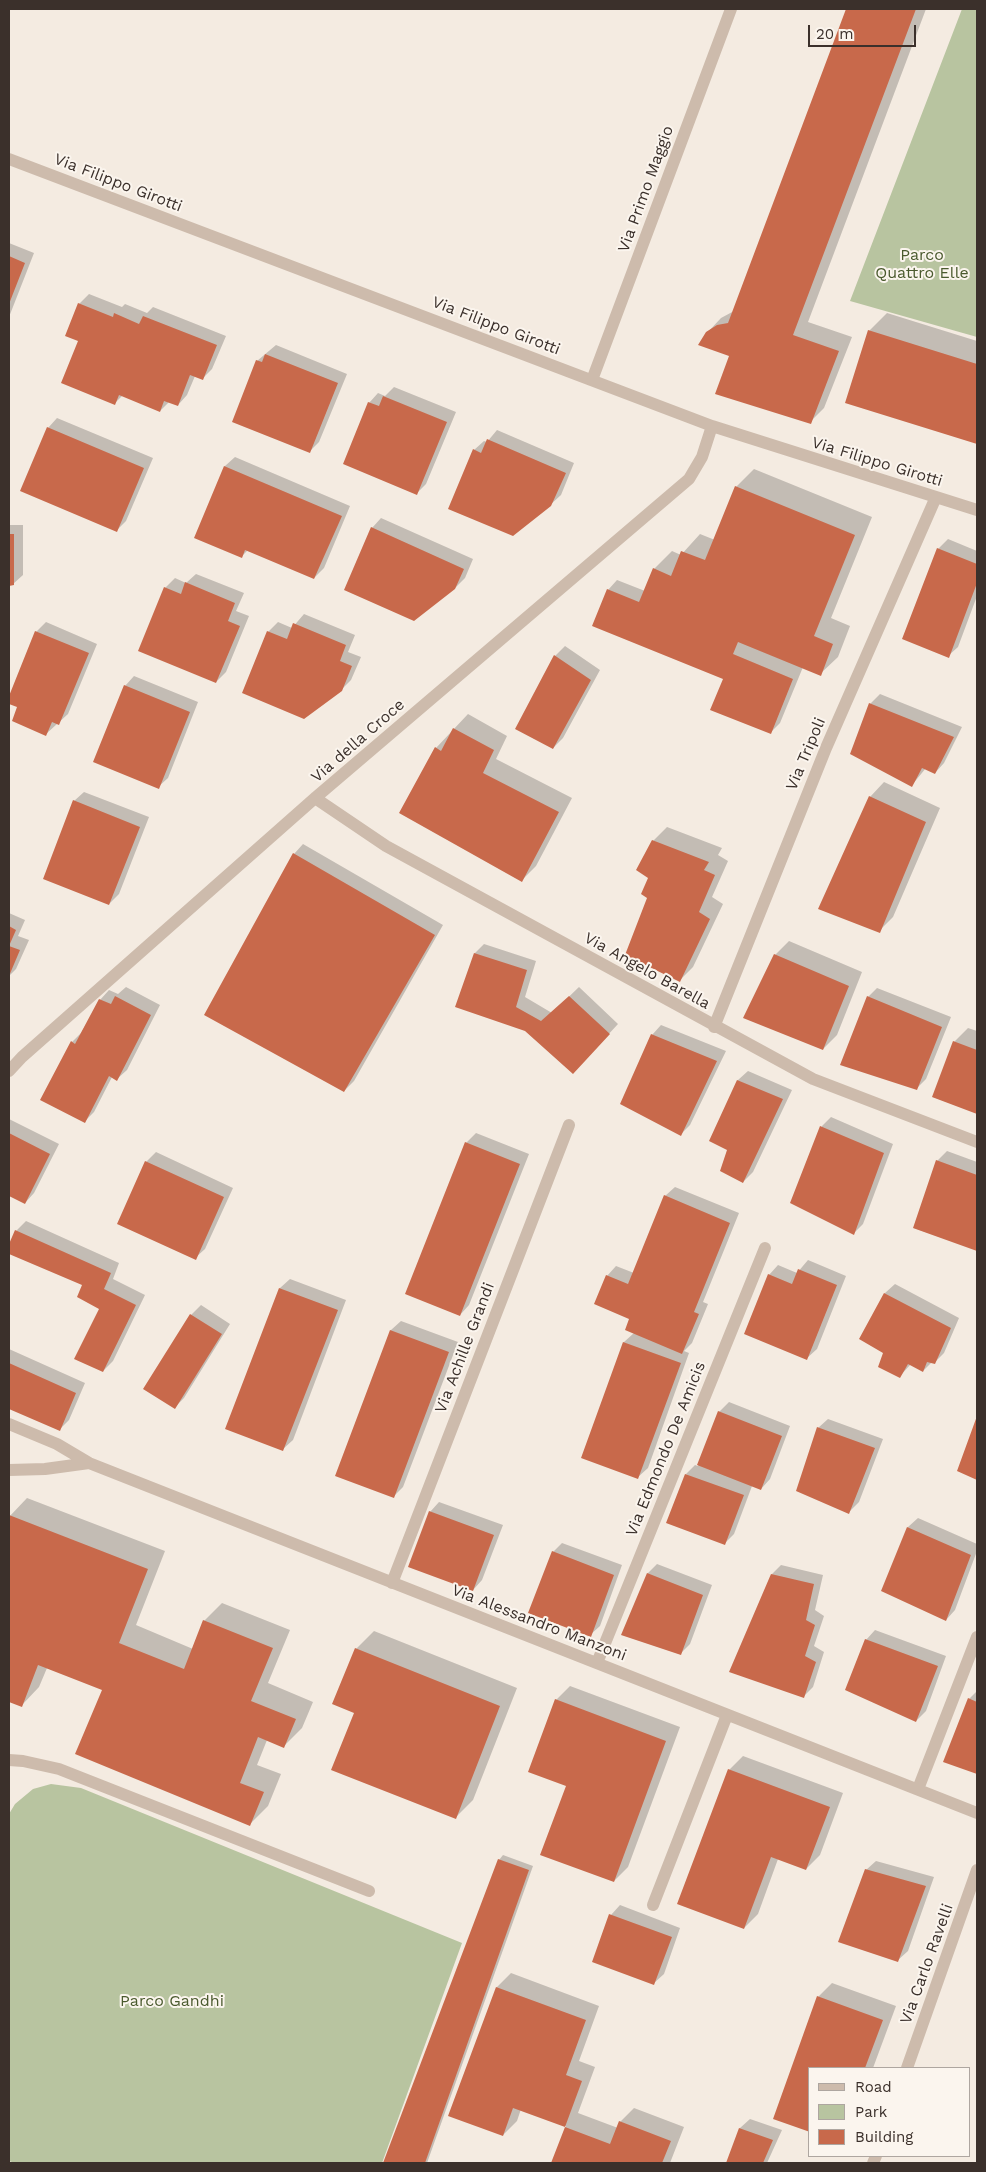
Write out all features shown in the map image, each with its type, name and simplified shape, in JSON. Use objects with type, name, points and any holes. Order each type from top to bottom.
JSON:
[{"type":"street","name":"Via Primo Maggio","points":[[592,380],[731,9]]},
{"type":"street","name":"Via Filippo Girotti","points":[[9,159],[712,426],[977,510]]},
{"type":"street","name":"Via della Croce","points":[[9,1071],[22,1057],[315,798],[689,479],[702,458],[712,426]]},
{"type":"street","name":"Via Tripoli","points":[[714,1026],[826,748],[936,497]]},
{"type":"street","name":"Via Angelo Barella","points":[[315,798],[386,846],[813,1079],[977,1142]]},
{"type":"street","name":"Via Achille Grandi","points":[[392,1583],[569,1125]]},
{"type":"street","name":"Via Edmondo De Amicis","points":[[597,1663],[765,1248]]},
{"type":"street","name":"Via Alessandro Manzoni","points":[[9,1424],[57,1444],[89,1463],[977,1813]]},
{"type":"street","name":"Via Alessandro Manzoni","points":[[9,1470],[45,1469],[89,1463]]},
{"type":"street","points":[[918,1789],[977,1637]]},
{"type":"street","points":[[652,1905],[727,1715]]},
{"type":"street","points":[[9,1760],[59,1769],[369,1891]]},
{"type":"street","name":"Via Carlo Ravelli","points":[[907,2067],[977,1870]]},
{"type":"green space","name":"Parco Quattro Elle","points":[[962,9],[977,9],[977,337],[850,301]]},
{"type":"green space","name":"Parco Gandhi","points":[[51,1784],[81,1788],[462,1943],[382,2163],[15,2163],[9,2161],[9,1814],[15,1804],[33,1789]]},
{"type":"building","points":[[846,9],[916,9],[793,335],[839,351],[811,424],[715,394],[729,356],[698,345],[706,332],[717,325],[728,323]]},
{"type":"building","points":[[9,256],[25,263],[9,304]]},
{"type":"building","points":[[78,303],[113,317],[114,313],[139,324],[143,316],[217,345],[203,380],[190,375],[178,406],[164,401],[160,412],[119,395],[115,405],[61,383],[78,341],[65,336]]},
{"type":"building","points":[[868,330],[977,364],[977,444],[845,403]]},
{"type":"building","points":[[265,354],[338,383],[310,453],[232,422],[256,360],[262,362]]},
{"type":"building","points":[[383,396],[447,422],[417,495],[343,464],[368,402],[379,406]]},
{"type":"building","points":[[47,427],[144,468],[117,532],[20,491]]},
{"type":"building","points":[[487,439],[566,473],[551,506],[513,536],[448,509],[473,449],[481,453]]},
{"type":"building","points":[[224,466],[342,516],[314,579],[245,550],[242,558],[194,538]]},
{"type":"building","points":[[735,486],[855,535],[814,636],[833,644],[821,676],[738,642],[733,654],[793,679],[771,734],[710,710],[723,679],[592,626],[607,589],[639,602],[653,568],[671,576],[681,551],[705,560]]},
{"type":"building","points":[[371,527],[464,569],[455,589],[414,621],[344,590]]},
{"type":"building","points":[[9,534],[14,534],[14,585],[9,586]]},
{"type":"building","points":[[937,548],[977,564],[977,583],[949,658],[902,639]]},
{"type":"building","points":[[185,582],[235,603],[228,621],[240,626],[216,683],[138,651],[164,587],[181,594]]},
{"type":"building","points":[[293,623],[346,645],[340,661],[352,666],[342,691],[304,719],[242,693],[267,631],[287,639]]},
{"type":"building","points":[[35,631],[89,653],[59,725],[52,722],[46,736],[12,721],[17,707],[9,704],[9,696]]},
{"type":"building","points":[[554,655],[591,680],[553,749],[515,729]]},
{"type":"building","points":[[124,685],[190,712],[159,789],[93,762]]},
{"type":"building","points":[[869,703],[954,737],[935,774],[922,768],[912,787],[850,754]]},
{"type":"building","points":[[453,728],[494,750],[483,773],[559,812],[522,882],[399,813],[435,747],[441,751]]},
{"type":"building","points":[[869,796],[926,822],[880,933],[818,909]]},
{"type":"building","points":[[73,800],[140,827],[109,905],[43,879]]},
{"type":"building","points":[[652,840],[709,862],[704,870],[715,875],[699,912],[710,919],[680,982],[625,955],[647,898],[641,894],[648,878],[636,870]]},
{"type":"building","points":[[293,853],[435,935],[344,1092],[204,1015]]},
{"type":"building","points":[[9,926],[16,930],[9,946]]},
{"type":"building","points":[[9,946],[20,950],[9,976]]},
{"type":"building","points":[[474,953],[527,970],[516,1007],[541,1021],[569,996],[610,1034],[573,1074],[525,1031],[455,1007]]},
{"type":"building","points":[[774,954],[849,986],[823,1050],[743,1018]]},
{"type":"building","points":[[115,996],[151,1015],[117,1081],[109,1076],[85,1123],[40,1100],[71,1041],[75,1044],[99,999],[111,1004]]},
{"type":"building","points":[[867,996],[942,1027],[917,1090],[840,1065]]},
{"type":"building","points":[[651,1034],[717,1061],[681,1136],[620,1104]]},
{"type":"building","points":[[953,1041],[977,1050],[977,1114],[932,1097]]},
{"type":"building","points":[[737,1080],[783,1099],[743,1183],[720,1171],[727,1150],[709,1141]]},
{"type":"building","points":[[820,1126],[884,1153],[854,1235],[790,1203]]},
{"type":"building","points":[[9,1133],[50,1154],[25,1204],[9,1196]]},
{"type":"building","points":[[465,1142],[520,1164],[460,1316],[405,1294]]},
{"type":"building","points":[[936,1160],[977,1175],[977,1251],[913,1228]]},
{"type":"building","points":[[145,1161],[224,1197],[196,1260],[117,1224]]},
{"type":"building","points":[[664,1195],[730,1223],[694,1312],[699,1314],[682,1354],[625,1330],[629,1319],[594,1304],[606,1275],[628,1284]]},
{"type":"building","points":[[15,1230],[111,1273],[104,1289],[136,1305],[103,1372],[74,1359],[99,1309],[77,1297],[82,1285],[9,1254],[9,1244]]},
{"type":"building","points":[[798,1269],[837,1285],[807,1360],[744,1334],[768,1274],[792,1284]]},
{"type":"building","points":[[279,1288],[338,1310],[283,1451],[225,1429]]},
{"type":"building","points":[[884,1293],[951,1328],[935,1364],[927,1362],[923,1372],[908,1364],[900,1378],[878,1367],[883,1353],[859,1339]]},
{"type":"building","points":[[190,1314],[222,1334],[175,1409],[143,1389]]},
{"type":"building","points":[[390,1330],[449,1352],[394,1498],[335,1476]]},
{"type":"building","points":[[623,1342],[681,1363],[638,1479],[581,1458]]},
{"type":"building","points":[[9,1363],[76,1393],[60,1431],[9,1409]]},
{"type":"building","points":[[718,1411],[782,1436],[761,1490],[697,1465]]},
{"type":"building","points":[[977,1416],[977,1480],[957,1471]]},
{"type":"building","points":[[817,1427],[875,1448],[849,1514],[796,1491]]},
{"type":"building","points":[[685,1474],[744,1495],[725,1545],[666,1523]]},
{"type":"building","points":[[429,1511],[494,1535],[473,1591],[408,1567]]},
{"type":"building","points":[[9,1515],[148,1569],[119,1643],[184,1669],[203,1620],[273,1648],[251,1701],[296,1719],[284,1748],[258,1737],[240,1783],[264,1792],[250,1826],[75,1754],[102,1690],[38,1665],[22,1707],[9,1702]]},
{"type":"building","points":[[907,1527],[971,1555],[946,1621],[881,1591]]},
{"type":"building","points":[[552,1551],[614,1575],[591,1637],[528,1613]]},
{"type":"building","points":[[647,1573],[703,1595],[681,1655],[621,1635]]},
{"type":"building","points":[[771,1574],[814,1584],[806,1620],[815,1625],[805,1656],[816,1662],[804,1698],[729,1672]]},
{"type":"building","points":[[865,1639],[938,1666],[916,1722],[845,1690]]},
{"type":"building","points":[[355,1648],[500,1706],[456,1819],[331,1770],[354,1713],[332,1704]]},
{"type":"building","points":[[968,1698],[977,1702],[977,1774],[943,1762]]},
{"type":"building","points":[[555,1699],[666,1741],[614,1882],[540,1855],[566,1786],[528,1772]]},
{"type":"building","points":[[728,1769],[830,1807],[806,1870],[771,1857],[744,1929],[677,1904]]},
{"type":"building","points":[[498,1859],[529,1870],[425,2163],[383,2163]]},
{"type":"building","points":[[865,1869],[926,1886],[898,1962],[838,1942]]},
{"type":"building","points":[[609,1914],[672,1937],[654,1985],[592,1962]]},
{"type":"building","points":[[496,1987],[586,2020],[566,2075],[582,2081],[565,2127],[513,2108],[503,2136],[448,2116]]},
{"type":"building","points":[[817,1996],[883,2020],[865,2067],[808,2067],[808,2131],[773,2119]]},
{"type":"building","points":[[619,2121],[671,2141],[662,2163],[551,2163],[565,2127],[610,2144]]},
{"type":"building","points":[[739,2128],[773,2140],[763,2163],[726,2163]]}]
